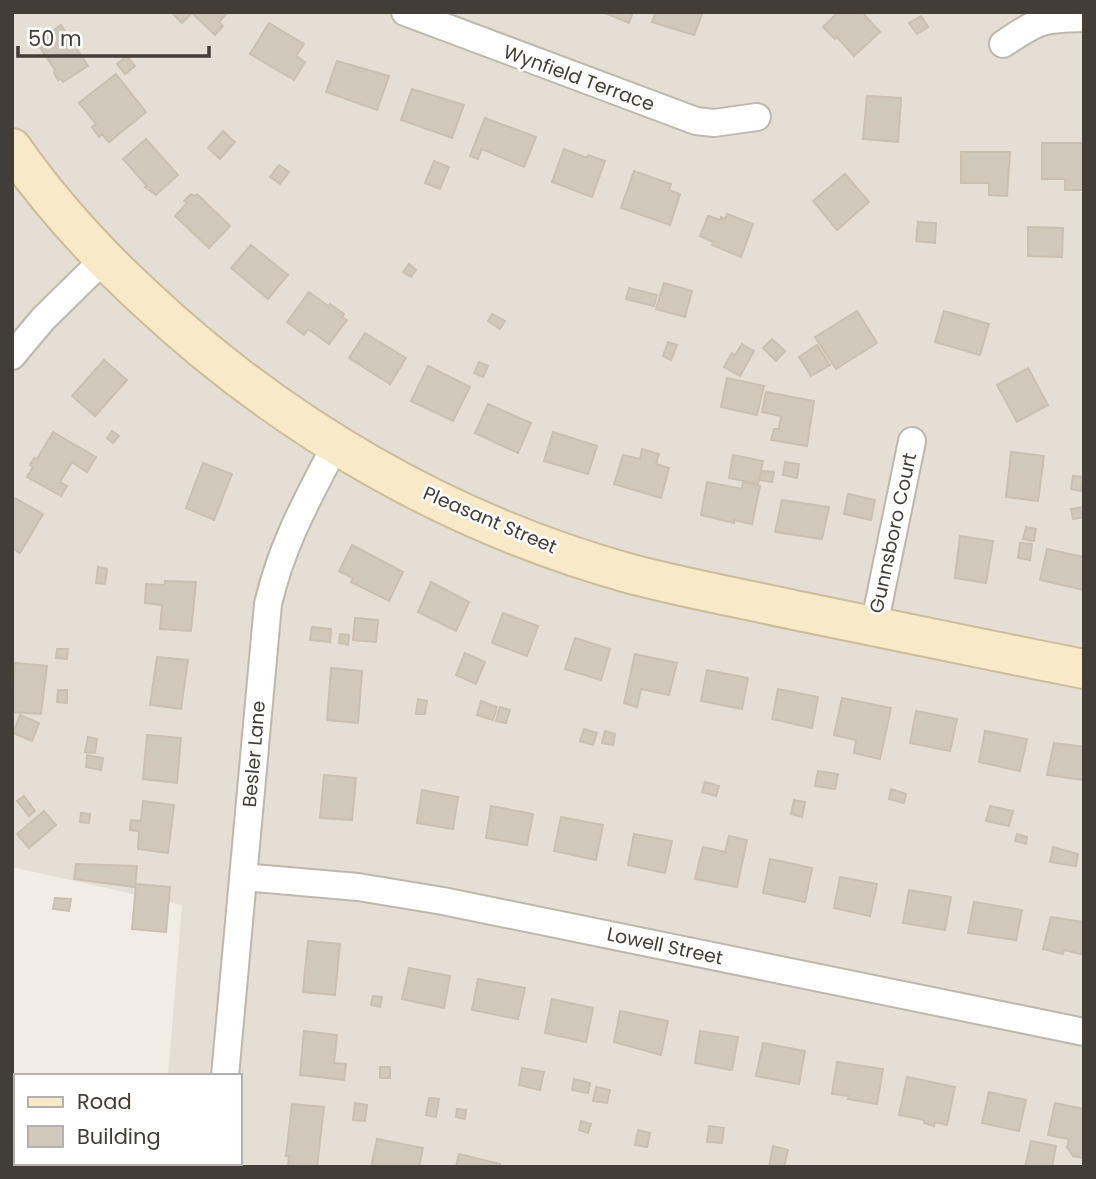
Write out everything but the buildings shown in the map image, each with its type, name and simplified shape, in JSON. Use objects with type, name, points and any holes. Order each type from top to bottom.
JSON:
[{"type":"street","name":"Wynfield Terrace","points":[[405,12],[696,121],[714,124],[757,117]]},
{"type":"street","points":[[1003,44],[1036,22],[1084,18]]},
{"type":"street","name":"Pleasant Street","points":[[12,148],[103,260],[213,359],[335,446],[432,498],[500,528],[586,560],[675,585],[1084,670]]},
{"type":"street","points":[[12,356],[43,318],[103,260]]},
{"type":"street","name":"Gunnsboro Court","points":[[874,626],[912,441]]},
{"type":"street","name":"Besler Lane","points":[[225,1074],[268,604],[274,575],[288,538],[335,446]]},
{"type":"street","name":"Lowell Street","points":[[243,877],[358,887],[443,901],[1084,1032]]},
{"type":"shaded area","points":[[12,12],[1084,12],[1084,1167],[160,1167],[242,1165],[242,1074],[168,1074],[182,905],[12,867]]}]
